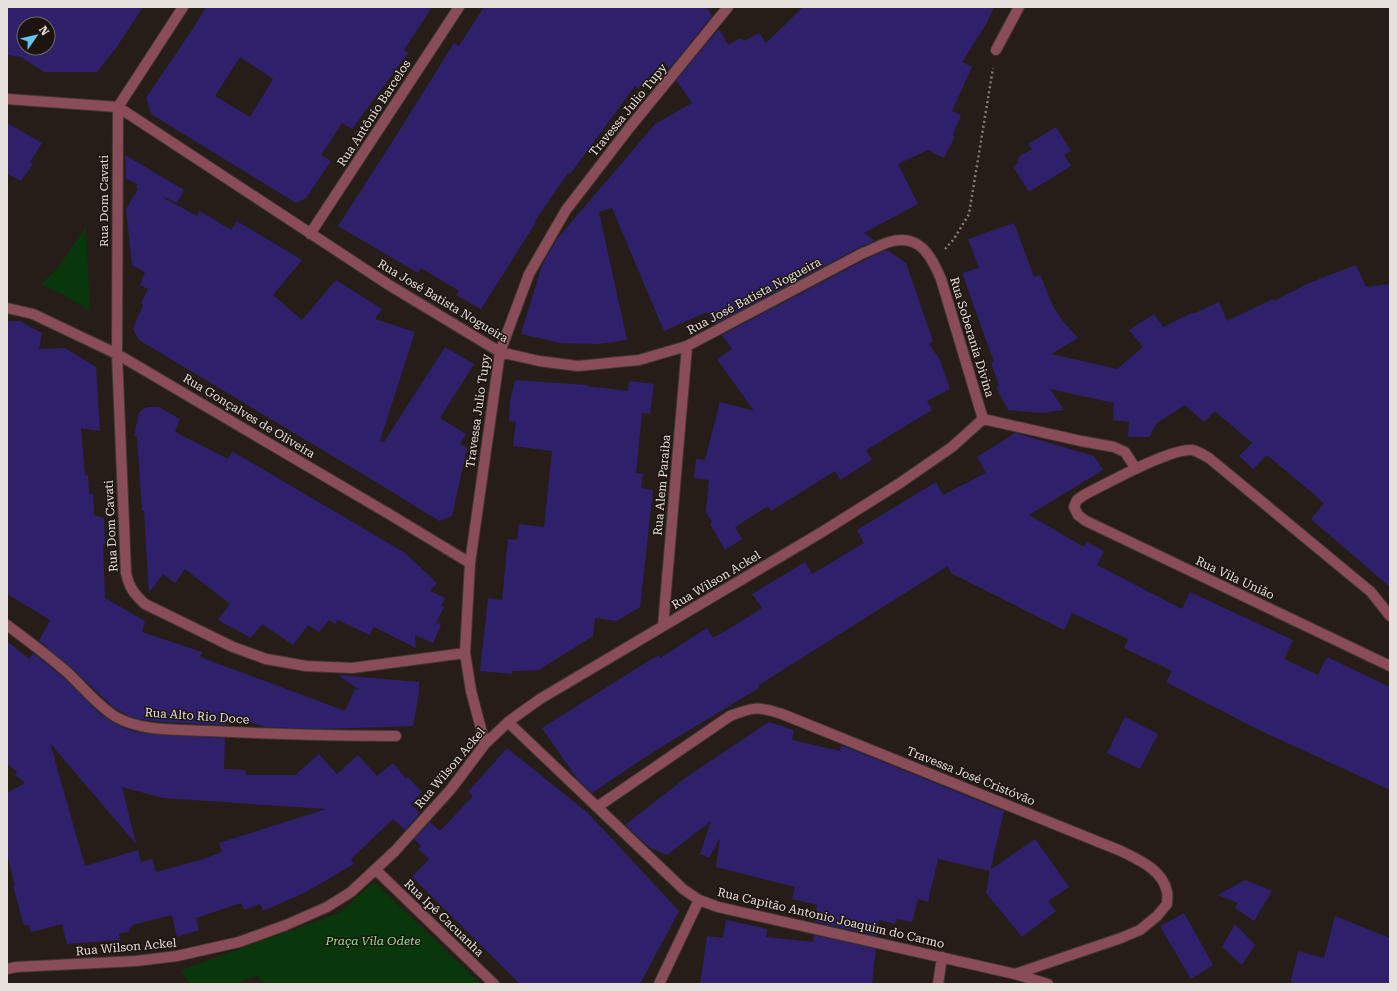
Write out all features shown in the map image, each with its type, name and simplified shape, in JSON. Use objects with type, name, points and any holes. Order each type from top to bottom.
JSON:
[{"type":"street","points":[[7,99],[118,107],[183,7]]},
{"type":"street","name":"Rua Antônio Barcelos","points":[[310,234],[459,7]]},
{"type":"street","name":"Travessa Julio Tupy","points":[[485,744],[471,691],[465,653],[470,563],[500,352],[529,274],[566,210],[630,127],[728,7]]},
{"type":"street","points":[[996,50],[1019,7]]},
{"type":"street","name":"Rua José Batista Nogueira","points":[[118,107],[389,285],[500,352],[539,361],[578,366],[639,360],[687,346],[863,253],[890,242],[905,240],[920,244],[934,262]]},
{"type":"street","name":"Rua Dom Cavati","points":[[118,107],[117,354],[126,573],[129,585],[135,595],[145,604],[233,647],[266,659],[306,666],[352,668],[465,653]]},
{"type":"street","name":"Rua Soberania Divina","points":[[934,262],[941,279],[983,420]]},
{"type":"street","name":"Rua Gonçalves de Oliveira","points":[[7,308],[33,314],[117,354],[470,563]]},
{"type":"street","name":"Rua Alem Paraiba","points":[[663,626],[687,346]]},
{"type":"street","points":[[983,420],[1114,447],[1125,452],[1136,469],[1173,453],[1192,450],[1209,458],[1371,592],[1390,616]]},
{"type":"street","name":"Rua Wilson Ackel","points":[[7,969],[136,961],[177,956],[239,942],[286,925],[327,907],[351,892],[395,851],[451,789],[485,744],[508,722],[540,699],[822,532],[900,483],[952,447],[983,420]]},
{"type":"street","name":"Rua Vila União","points":[[1136,469],[1077,500],[1074,508],[1078,515],[1086,521],[1390,666]]},
{"type":"street","name":"Rua Alto Rio Doce","points":[[7,625],[42,651],[114,716],[130,724],[160,728],[251,733],[320,736],[396,736]]},
{"type":"street","name":"Travessa José Cristóvão","points":[[597,807],[730,716],[749,708],[767,709],[1121,851],[1149,866],[1162,878],[1167,891],[1167,904],[1157,916],[1140,930],[1122,938],[1015,974]]},
{"type":"street","name":"Rua Capitão Antonio Joaquim do Carmo","points":[[508,722],[683,889],[699,900],[718,907],[1015,974],[1048,984]]},
{"type":"street","name":"Rua Ipê Cacuanha","points":[[376,870],[494,984]]},
{"type":"street","points":[[659,984],[699,900]]},
{"type":"street","points":[[938,984],[942,957]]},
{"type":"path","points":[[934,262],[954,240],[969,214],[996,50]]},
{"type":"green space","points":[[86,227],[90,311],[62,294],[41,284],[57,269]]},
{"type":"green space","name":"Praça Vila Odete","points":[[375,883],[481,984],[263,984],[257,975],[236,984],[190,984],[181,970],[339,913],[370,885]]},
{"type":"building","points":[[7,7],[143,7],[116,48],[97,72],[44,72],[21,57],[7,55]]},
{"type":"building","points":[[206,7],[432,7],[404,50],[408,53],[352,129],[342,123],[321,155],[331,161],[306,198],[296,203],[151,114],[146,98]],"holes":[[[240,57],[273,79],[250,117],[215,96]]]},
{"type":"building","points":[[484,7],[707,7],[712,16],[669,69],[663,61],[638,89],[635,86],[570,174],[568,173],[535,221],[536,222],[481,309],[456,295],[459,291],[421,268],[418,273],[338,226],[454,43],[459,46]]},
{"type":"building","points":[[803,7],[994,7],[986,24],[962,62],[972,67],[952,111],[961,115],[953,135],[955,136],[944,158],[928,150],[898,164],[918,204],[864,233],[875,241],[860,247],[715,324],[707,312],[664,331],[612,208],[599,212],[627,340],[598,344],[560,343],[521,334],[542,265],[557,239],[655,124],[692,103],[676,80],[719,29],[728,45],[741,38],[744,41],[759,33],[766,43]]},
{"type":"building","points":[[7,123],[42,143],[30,162],[33,164],[21,181],[7,174]]},
{"type":"building","points":[[1056,127],[1071,151],[1064,155],[1071,166],[1029,192],[1013,166],[1019,163],[1017,160],[1019,159],[1018,157],[1032,149],[1028,144]]},
{"type":"building","points":[[125,155],[184,190],[177,203],[164,198],[197,216],[200,211],[231,230],[237,221],[302,260],[273,295],[302,320],[336,280],[382,309],[375,319],[415,332],[380,441],[384,442],[445,347],[474,364],[440,418],[466,434],[460,444],[467,448],[452,516],[439,521],[139,340],[133,329],[143,305],[141,303],[148,289],[140,285],[145,272],[132,265],[126,209],[138,189],[136,188],[138,184],[126,179]]},
{"type":"building","points":[[1014,223],[1034,277],[1040,275],[1054,308],[1062,320],[1078,338],[1051,354],[1117,369],[1143,347],[1129,330],[1154,314],[1163,327],[1219,302],[1227,321],[1273,299],[1274,301],[1309,283],[1356,265],[1366,287],[1390,284],[1390,587],[1311,519],[1324,503],[1267,455],[1253,469],[1239,456],[1252,443],[1215,411],[1204,422],[1185,405],[1157,423],[1149,437],[1128,437],[1129,422],[1113,420],[1114,403],[1050,389],[1064,410],[1043,413],[1008,410],[996,387],[999,385],[991,363],[994,362],[962,273],[979,268],[968,239]]},
{"type":"building","points":[[887,250],[906,263],[933,341],[929,344],[940,360],[950,389],[927,401],[932,410],[866,450],[872,460],[840,480],[835,471],[771,511],[768,506],[735,527],[742,539],[725,550],[710,524],[712,522],[706,512],[709,480],[694,478],[696,459],[705,460],[720,402],[754,411],[717,359],[732,349],[722,335],[866,259]]},
{"type":"building","points":[[7,321],[20,321],[42,333],[39,349],[65,348],[96,367],[100,431],[81,428],[85,476],[88,475],[89,494],[93,494],[94,515],[104,518],[105,544],[103,543],[105,598],[145,621],[142,632],[202,652],[200,657],[345,711],[355,689],[360,690],[338,675],[419,682],[419,692],[413,726],[321,729],[266,727],[226,715],[226,725],[161,722],[139,719],[129,716],[113,707],[73,669],[39,641],[50,620],[7,594]]},
{"type":"building","points":[[515,380],[587,385],[628,391],[629,381],[654,384],[650,414],[642,413],[636,473],[643,474],[641,488],[653,490],[640,607],[617,621],[595,618],[593,636],[539,670],[512,671],[512,674],[480,671],[488,598],[502,600],[508,539],[517,540],[519,524],[544,527],[552,451],[513,446],[516,422],[509,421],[510,401]]},
{"type":"building","points":[[149,407],[159,407],[180,419],[175,432],[228,459],[232,451],[405,553],[437,583],[430,591],[445,598],[441,606],[444,607],[436,623],[441,625],[433,643],[415,635],[416,648],[374,627],[369,635],[338,620],[335,624],[329,620],[319,632],[308,625],[293,645],[262,624],[251,638],[218,620],[230,604],[185,569],[175,583],[163,574],[149,593],[144,511],[142,511],[137,437],[134,436],[139,413],[143,409]]},
{"type":"building","points":[[1015,433],[1094,456],[1103,470],[1029,515],[1084,547],[1087,542],[1104,551],[1097,565],[1182,609],[1190,592],[1293,640],[1284,659],[1318,675],[1327,657],[1390,687],[1390,790],[1259,730],[1166,682],[1172,671],[1124,648],[1128,639],[1072,613],[1064,630],[951,573],[948,566],[759,685],[759,688],[653,752],[592,793],[578,780],[542,728],[645,663],[659,655],[660,658],[707,628],[713,638],[742,621],[762,608],[752,594],[805,562],[812,574],[864,543],[857,530],[936,482],[943,495],[986,473],[977,457]]},
{"type":"building","points":[[7,641],[29,659],[33,653],[65,679],[99,713],[124,728],[136,732],[160,735],[225,738],[224,769],[246,770],[246,775],[295,775],[319,754],[337,774],[358,755],[377,776],[393,763],[406,779],[408,777],[422,792],[411,804],[420,813],[405,830],[393,819],[351,859],[354,864],[306,892],[263,911],[260,904],[244,910],[241,903],[196,918],[199,930],[177,937],[172,915],[132,925],[132,927],[129,928],[130,931],[119,934],[120,940],[67,944],[62,924],[31,932],[29,925],[24,926],[13,886],[15,886],[7,854],[7,793],[25,783],[15,775],[17,772],[7,764]],"holes":[[[50,743],[136,844],[122,787],[163,798],[326,809],[219,843],[222,852],[201,860],[156,872],[152,859],[141,862],[138,850],[85,866]]]},
{"type":"building","points":[[1125,717],[1158,734],[1140,769],[1107,753]]},
{"type":"building","points":[[769,722],[794,730],[792,740],[840,751],[841,745],[1004,811],[990,871],[938,859],[928,902],[918,899],[912,922],[897,919],[895,924],[879,920],[877,936],[815,922],[817,905],[792,899],[795,887],[716,867],[720,838],[709,858],[700,854],[711,821],[667,855],[650,848],[625,825],[688,776]]},
{"type":"building","points":[[507,748],[588,813],[679,911],[640,984],[520,984],[412,877],[429,859],[418,849],[421,846],[414,839],[430,822],[440,831],[473,796],[468,792]]},
{"type":"building","points":[[1035,839],[1069,887],[1048,901],[1056,911],[1022,937],[986,893],[990,870]]},
{"type":"building","points":[[1245,880],[1272,891],[1254,921],[1235,908],[1238,903],[1218,895]]},
{"type":"building","points":[[1184,913],[1213,965],[1191,979],[1160,926]]},
{"type":"building","points":[[1335,916],[1390,938],[1390,984],[1290,984],[1298,951],[1324,958]]},
{"type":"building","points":[[726,920],[767,929],[766,937],[813,942],[814,935],[876,949],[872,984],[700,984],[707,936],[723,938]]},
{"type":"building","points":[[1235,924],[1255,945],[1242,965],[1222,947]]}]
